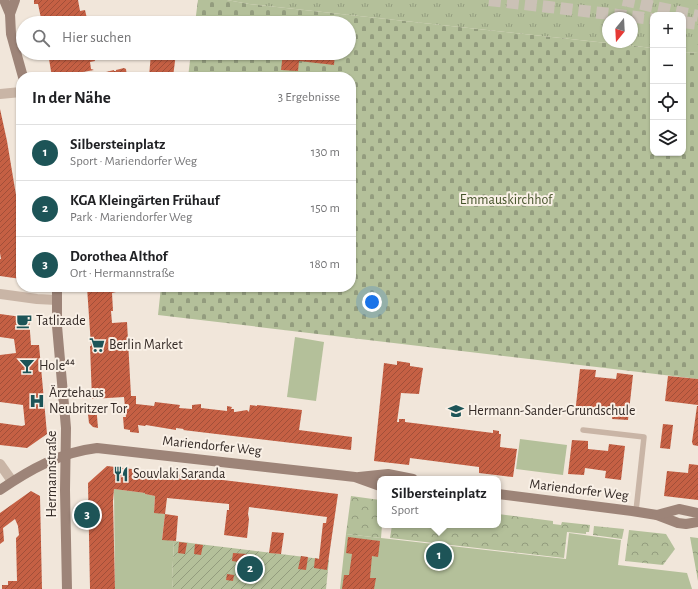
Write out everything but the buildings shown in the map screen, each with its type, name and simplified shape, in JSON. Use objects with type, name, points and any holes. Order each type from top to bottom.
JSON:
[{"type":"street","points":[[4,0],[10,14],[12,34],[16,50]]},
{"type":"street","points":[[10,14],[15,0]]},
{"type":"street","points":[[19,60],[22,72]]},
{"type":"street","points":[[0,94],[16,92]]},
{"type":"street","name":"Hermannstraße","points":[[57,292],[57,326],[65,416],[67,589]]},
{"type":"street","points":[[0,294],[57,300]]},
{"type":"street","name":"Mariendorfer Weg","points":[[0,490],[40,466],[66,455],[86,449],[105,448],[355,478],[377,485]]},
{"type":"street","points":[[0,464],[12,482]]},
{"type":"street","name":"Mariendorfer Weg","points":[[355,478],[388,474],[398,476]]},
{"type":"street","name":"Mariendorfer Weg","points":[[501,494],[657,515],[678,523],[686,524],[698,522]]},
{"type":"street","name":"Mariendorfer Weg","points":[[657,515],[679,509],[698,513]]},
{"type":"lane","points":[[583,430],[644,437],[636,512]]},
{"type":"green space","name":"Emmauskirchhof","points":[[198,0],[227,0],[249,4],[602,42],[602,48],[638,48],[638,46],[650,48],[650,156],[686,156],[686,52],[698,53],[698,379],[158,315],[160,292],[356,292],[356,72],[189,72],[190,60],[356,60],[356,16],[196,16]]},
{"type":"green space","points":[[227,0],[698,0],[698,53],[686,52],[686,12],[650,12],[650,48],[638,46],[638,12],[602,12],[602,42],[249,4]]},
{"type":"green space","points":[[295,337],[324,342],[316,401],[287,397]]},
{"type":"green space","points":[[520,439],[567,445],[563,475],[516,469]]},
{"type":"green space","points":[[114,489],[145,493],[155,496],[154,512],[165,514],[162,539],[174,541],[172,579],[173,589],[115,589]]},
{"type":"green space","points":[[351,496],[377,500],[377,528],[382,528],[381,538],[346,534]]},
{"type":"green space","points":[[501,514],[553,521],[553,524],[561,525],[562,522],[590,525],[589,532],[586,532],[586,534],[567,532],[564,558],[390,538],[392,528],[501,528]]},
{"type":"green space","points":[[594,526],[624,529],[622,539],[593,535]]},
{"type":"green space","points":[[629,530],[666,534],[675,549],[663,565],[625,561]]},
{"type":"green space","points":[[569,533],[621,540],[618,565],[687,573],[692,589],[340,589],[346,534],[566,559]]},
{"type":"green space","points":[[690,537],[698,538],[698,581]]},
{"type":"green space","points":[[174,541],[329,560],[326,589],[173,589],[172,579]]},
{"type":"tunnel","points":[[489,0],[650,19]]},
{"type":"tunnel","points":[[623,0],[698,16]]},
{"type":"tunnel","points":[[686,22],[698,24]]},
{"type":"place","name":"Tatlizade","points":[[24,321]]},
{"type":"place","name":"Berlin Market","points":[[97,345]]},
{"type":"place","name":"Hole⁴⁴","points":[[27,366]]},
{"type":"place","name":"Ärztehaus Neubritzer Tor","points":[[37,401]]},
{"type":"place","name":"Hermann-Sander-Grundschule","points":[[456,411]]},
{"type":"place","name":"Souvlaki Saranda","points":[[121,474]]},
{"type":"place","name":"Dorothea Althof","points":[[87,515]]},
{"type":"place","name":"Silbersteinplatz","points":[[439,556]]},
{"type":"place","name":"KGA Kleingärten Frühauf","points":[[250,569]]}]
